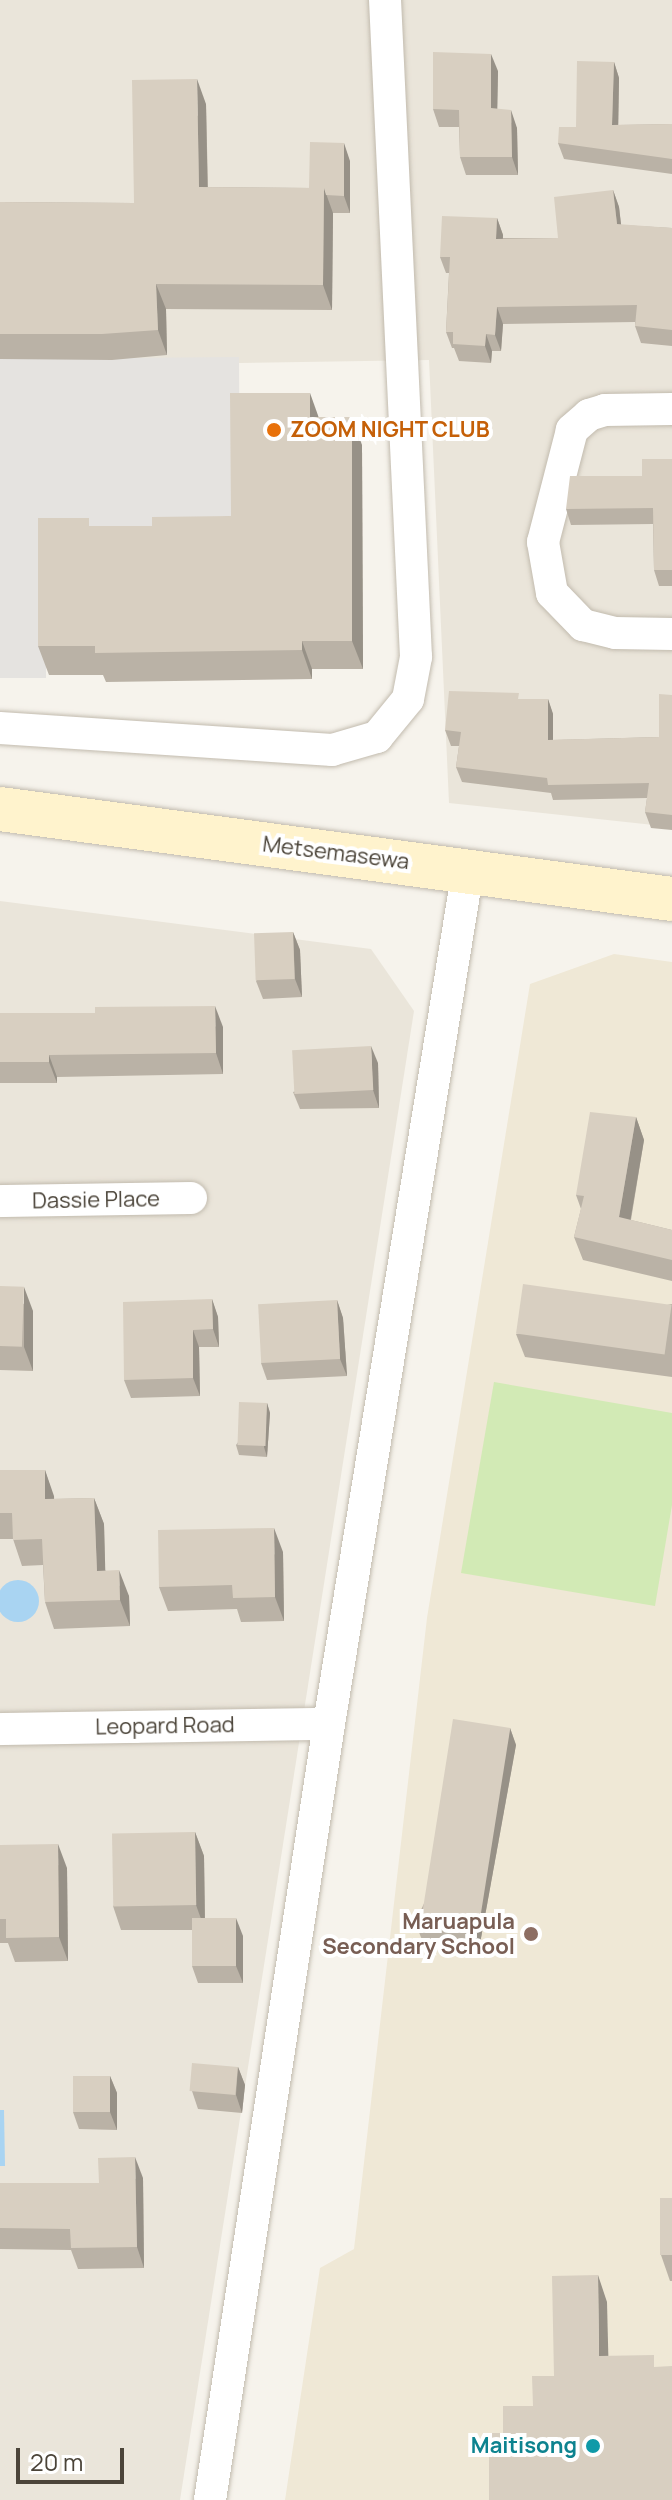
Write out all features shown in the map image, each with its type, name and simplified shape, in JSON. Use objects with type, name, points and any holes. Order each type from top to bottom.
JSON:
[{"type":"street","points":[[0,728],[332,750],[377,737],[408,699],[416,657],[385,0]]},
{"type":"street","points":[[672,409],[605,410],[589,415],[572,430],[543,542],[552,593],[583,625],[615,633],[672,634]]},
{"type":"street","name":"Metsemasewa","points":[[0,809],[672,899]]},
{"type":"street","points":[[210,2500],[329,1724],[468,870]]},
{"type":"street","name":"Dassie Place","points":[[0,1201],[191,1198]]},
{"type":"street","name":"Leopard Road","points":[[0,1729],[329,1724]]},
{"type":"shaded area","points":[[0,0],[672,0],[672,827],[449,803],[429,360],[0,367]]},
{"type":"shaded area","points":[[239,357],[240,529],[46,530],[46,678],[0,678],[0,359]]},
{"type":"shaded area","points":[[0,901],[371,949],[414,1011],[180,2500],[0,2500]]},
{"type":"shaded area","name":"Maruapula Secondary School","points":[[614,954],[672,962],[672,2500],[285,2500],[320,2268],[354,2249],[427,1618],[530,984]]},
{"type":"green space","points":[[494,1382],[672,1413],[672,1505],[655,1606],[461,1573]]},
{"type":"water","points":[[18,1580],[33,1586],[39,1601],[33,1616],[18,1622],[3,1616],[-3,1601],[3,1586]]},
{"type":"water","points":[[0,2110],[4,2110],[5,2166],[0,2166]]},
{"type":"building","points":[[433,52],[491,54],[491,108],[511,110],[512,157],[460,157],[459,110],[433,109]]},
{"type":"building","points":[[577,61],[614,62],[612,125],[672,124],[672,159],[558,143],[559,127],[576,127]]},
{"type":"building","points":[[197,79],[199,187],[324,188],[323,285],[156,284],[158,330],[102,334],[0,334],[0,202],[134,203],[132,80]]},
{"type":"building","points":[[310,142],[344,143],[344,196],[326,195],[324,188],[309,188]]},
{"type":"building","points":[[613,190],[617,224],[672,228],[672,330],[635,326],[637,305],[497,307],[495,335],[486,334],[485,346],[453,344],[453,332],[446,332],[450,257],[440,257],[442,216],[497,218],[496,239],[558,238],[554,197]]},
{"type":"building","points":[[230,393],[310,393],[310,417],[352,417],[352,641],[302,641],[302,650],[95,653],[95,646],[38,646],[38,518],[89,518],[89,526],[152,526],[152,517],[231,516]]},
{"type":"building","points":[[642,459],[672,459],[672,570],[654,570],[653,508],[566,509],[570,476],[642,476]]},
{"type":"building","points":[[449,691],[519,693],[518,699],[548,699],[548,740],[659,737],[659,694],[672,695],[672,815],[645,812],[649,783],[548,785],[547,778],[456,767],[461,732],[445,730]]},
{"type":"building","points":[[293,932],[295,979],[256,980],[254,933]]},
{"type":"building","points":[[215,1006],[216,1053],[49,1055],[49,1062],[0,1062],[0,1013],[95,1013],[95,1007]]},
{"type":"building","points":[[371,1046],[373,1090],[294,1094],[292,1050]]},
{"type":"building","points":[[590,1112],[636,1117],[619,1217],[672,1230],[672,1260],[574,1237],[584,1196],[576,1195]]},
{"type":"building","points":[[523,1284],[672,1305],[665,1354],[516,1334]]},
{"type":"building","points":[[0,1286],[24,1287],[22,1347],[0,1346]]},
{"type":"building","points":[[212,1299],[213,1329],[193,1330],[193,1378],[124,1380],[123,1302]]},
{"type":"building","points":[[337,1300],[340,1359],[261,1363],[258,1304]]},
{"type":"building","points":[[239,1402],[267,1403],[265,1446],[237,1445]]},
{"type":"building","points":[[0,1470],[45,1470],[45,1499],[94,1498],[97,1571],[119,1570],[120,1600],[45,1602],[42,1539],[13,1540],[12,1513],[0,1513]]},
{"type":"building","points":[[274,1528],[275,1597],[233,1598],[232,1585],[159,1587],[158,1530]]},
{"type":"building","points":[[453,1719],[510,1728],[478,1933],[421,1923]]},
{"type":"building","points":[[195,1832],[196,1905],[113,1906],[112,1833]]},
{"type":"building","points":[[58,1844],[59,1937],[6,1938],[6,1919],[0,1919],[0,1845]]},
{"type":"building","points":[[192,1918],[236,1918],[236,1966],[192,1966]]},
{"type":"building","points":[[192,2063],[238,2067],[235,2095],[190,2091]]},
{"type":"building","points":[[73,2076],[110,2076],[110,2112],[73,2112]]},
{"type":"building","points":[[135,2157],[137,2247],[71,2248],[70,2229],[0,2228],[0,2183],[99,2183],[98,2158]]},
{"type":"building","points":[[660,2198],[672,2198],[672,2255],[660,2255]]},
{"type":"building","name":"Maitisong","points":[[598,2275],[599,2356],[654,2355],[654,2367],[672,2366],[672,2500],[489,2500],[489,2433],[503,2433],[503,2406],[533,2406],[532,2376],[554,2376],[552,2276]]},
{"type":"place","name":"ZOOM NIGHT CLUB","points":[[274,430]]},
{"type":"place","name":"Maruapula Secondary School","points":[[531,1934]]},
{"type":"place","name":"Maitisong","points":[[593,2446]]}]
